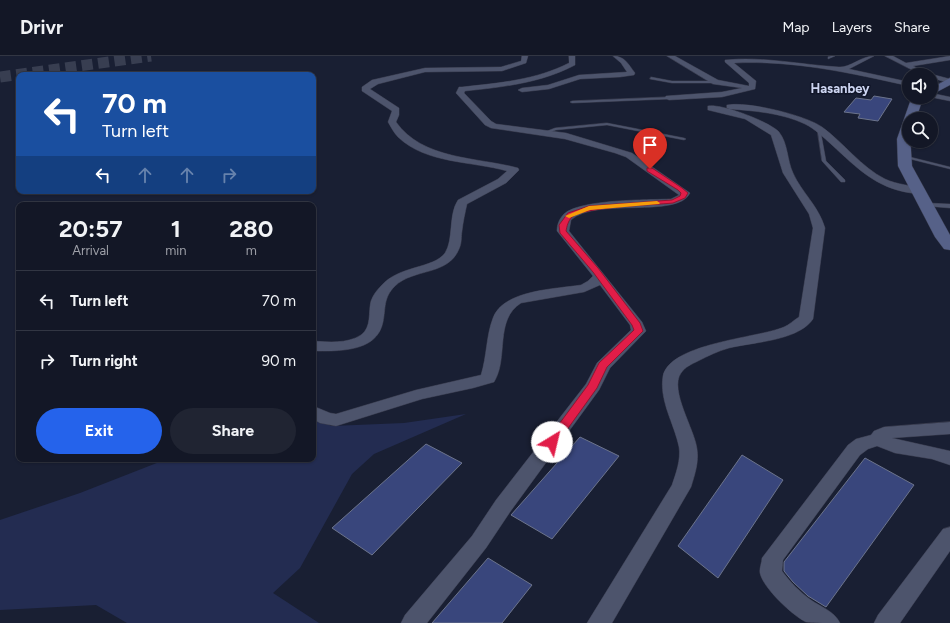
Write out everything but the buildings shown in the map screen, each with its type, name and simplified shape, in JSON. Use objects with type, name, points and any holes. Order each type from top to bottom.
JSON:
[{"type":"main road","points":[[938,88],[950,81]]},
{"type":"main road","points":[[904,148],[905,166],[920,191],[943,236],[950,245]]},
{"type":"street","points":[[316,346],[353,344],[366,338],[372,332],[376,323],[376,305],[391,282],[406,273],[442,262],[450,254],[454,247],[456,228],[462,202],[502,182],[514,170],[502,166],[442,155],[425,149],[405,139],[395,129],[392,122],[396,110],[365,89],[375,82],[425,70],[502,69],[524,62],[525,56]]},
{"type":"street","points":[[413,623],[479,542],[503,506],[593,386],[603,366],[639,331],[637,324],[563,231],[563,225],[570,214],[589,208],[673,202],[679,200],[684,193],[675,185],[625,153],[566,136],[494,126],[488,123],[461,96],[460,93],[462,89],[512,84],[538,78],[564,69],[573,64],[572,56]]},
{"type":"street","points":[[461,96],[543,88],[579,76],[620,75],[631,73],[624,62],[616,56]]},
{"type":"street","points":[[670,56],[716,82],[752,87]]},
{"type":"street","points":[[844,69],[870,56]]},
{"type":"street","points":[[888,56],[911,68]]},
{"type":"street","points":[[752,87],[753,83],[748,76],[728,64],[727,61],[744,58],[797,59],[902,82]]},
{"type":"street","points":[[904,65],[950,58]]},
{"type":"street","points":[[938,78],[950,81]]},
{"type":"street","points":[[669,98],[728,93],[743,91],[752,87]]},
{"type":"street","points":[[938,94],[950,99]]},
{"type":"street","points":[[599,623],[681,487],[688,467],[688,448],[672,400],[670,385],[672,374],[682,363],[706,351],[726,344],[755,340],[789,330],[806,319],[819,228],[815,214],[804,195],[792,181],[779,140],[775,133],[748,117],[669,98]]},
{"type":"street","points":[[711,108],[742,106],[764,109],[807,122],[818,128],[863,168],[881,181],[898,188],[920,191]]},
{"type":"street","points":[[316,414],[326,419],[336,420],[426,392],[451,386],[473,384],[488,378],[492,365],[500,317],[507,306],[518,300],[584,288],[593,284],[600,276]]},
{"type":"street","points":[[879,439],[880,435],[884,433],[950,428]]},
{"type":"street","points":[[828,623],[799,606],[779,587],[771,573],[773,558],[854,450],[862,444],[879,439],[894,447],[930,452],[950,458]]},
{"type":"street","points":[[886,623],[950,535]]},
{"type":"lane","points":[[651,78],[672,82],[716,82]]},
{"type":"lane","points":[[572,102],[669,98]]},
{"type":"lane","points":[[544,132],[607,124],[684,139]]},
{"type":"lane","points":[[818,128],[824,161],[842,181]]},
{"type":"lane","points":[[904,156],[950,168]]},
{"type":"lane","points":[[927,204],[950,206]]},
{"type":"shaded area","points":[[466,414],[374,454],[352,474],[300,568],[273,593],[319,623],[127,623],[96,605],[0,610],[0,520],[80,493],[159,462],[316,462],[316,420],[332,426],[404,423]]},
{"type":"tunnel","points":[[36,72],[151,56]]},
{"type":"tunnel","points":[[0,77],[16,75]]},
{"type":"slow traffic","points":[[569,216],[570,214],[589,208],[657,203]]},
{"type":"district","name":"Hasanbey","points":[[840,88]]},
{"type":"route","points":[[552,442],[593,386],[603,366],[639,331],[637,324],[596,270],[563,231],[563,225],[570,214],[589,208],[673,202],[683,197],[684,193],[680,189],[650,169]]}]
